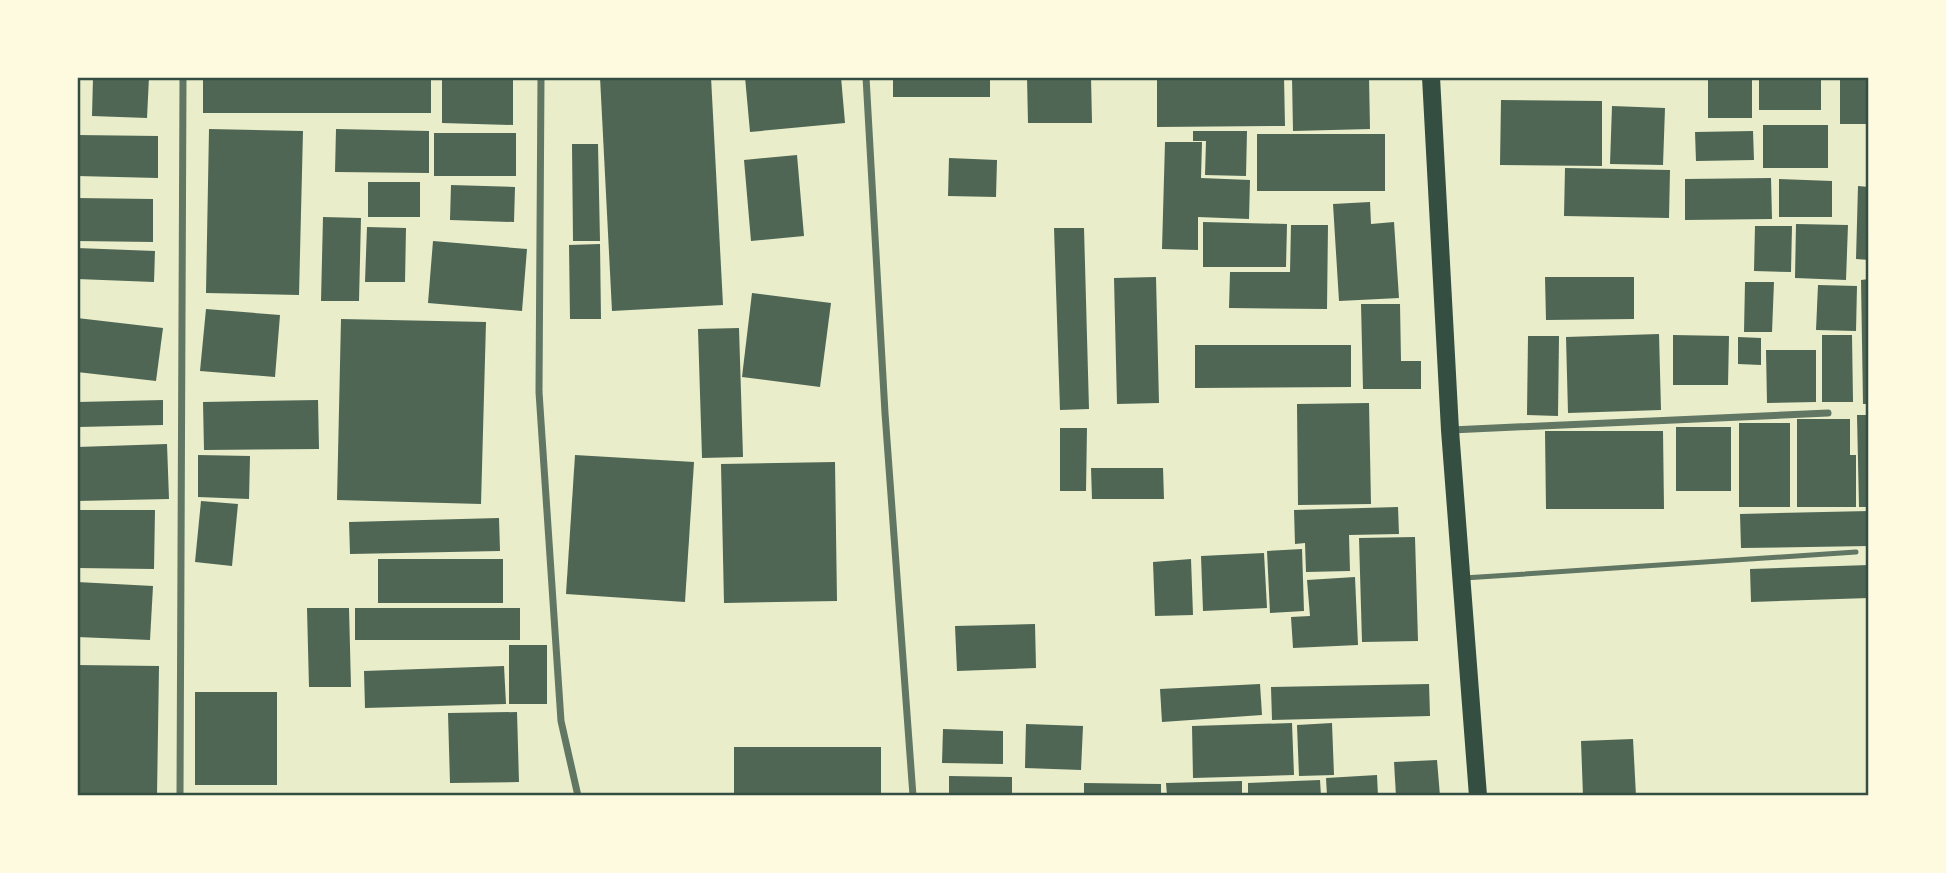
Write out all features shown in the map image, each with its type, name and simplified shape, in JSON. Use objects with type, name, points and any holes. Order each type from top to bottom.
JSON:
[{"type":"main road","points":[[1431,77],[1450,430],[1478,796]]},
{"type":"street","points":[[180,796],[183,77]]},
{"type":"street","points":[[541,77],[539,392],[561,720],[578,796]]},
{"type":"street","points":[[866,77],[885,413],[913,796]]},
{"type":"street","points":[[1450,430],[1828,413]]},
{"type":"lane","points":[[1461,578],[1856,552]]},
{"type":"building","points":[[93,77],[149,77],[147,118],[92,116]]},
{"type":"building","points":[[203,77],[431,77],[431,113],[203,113]]},
{"type":"building","points":[[442,77],[513,77],[513,125],[442,123]]},
{"type":"building","points":[[600,77],[711,77],[723,305],[612,311]]},
{"type":"building","points":[[745,77],[841,77],[845,123],[750,132]]},
{"type":"building","points":[[893,77],[990,77],[990,97],[893,97]]},
{"type":"building","points":[[1027,77],[1091,77],[1092,123],[1028,123]]},
{"type":"building","points":[[1157,77],[1284,77],[1285,126],[1157,127]]},
{"type":"building","points":[[1292,77],[1369,77],[1370,129],[1293,131]]},
{"type":"building","points":[[1708,77],[1752,77],[1752,118],[1708,118]]},
{"type":"building","points":[[1759,77],[1821,77],[1821,110],[1759,110]]},
{"type":"building","points":[[1840,77],[1869,77],[1869,124],[1840,124]]},
{"type":"building","points":[[1501,100],[1602,101],[1602,166],[1500,165]]},
{"type":"building","points":[[1612,106],[1665,108],[1663,165],[1610,164]]},
{"type":"building","points":[[1763,125],[1828,125],[1828,168],[1763,168]]},
{"type":"building","points":[[209,129],[303,131],[299,295],[206,293]]},
{"type":"building","points":[[336,129],[429,131],[429,173],[335,172]]},
{"type":"building","points":[[1193,131],[1247,131],[1246,176],[1205,175],[1206,141],[1193,141]]},
{"type":"building","points":[[1753,131],[1754,160],[1696,161],[1695,132]]},
{"type":"building","points":[[434,133],[516,133],[516,176],[434,176]]},
{"type":"building","points":[[1257,134],[1385,134],[1385,191],[1257,191]]},
{"type":"building","points":[[77,135],[158,136],[158,178],[77,176]]},
{"type":"building","points":[[1165,142],[1202,142],[1201,178],[1250,180],[1249,219],[1198,217],[1198,250],[1162,249]]},
{"type":"building","points":[[572,144],[598,144],[600,241],[573,241]]},
{"type":"building","points":[[797,155],[804,236],[751,241],[744,160]]},
{"type":"building","points":[[949,158],[997,160],[996,197],[948,196]]},
{"type":"building","points":[[1565,168],[1670,170],[1669,218],[1564,216]]},
{"type":"building","points":[[1771,178],[1772,219],[1685,220],[1685,179]]},
{"type":"building","points":[[1779,179],[1832,181],[1832,217],[1779,217]]},
{"type":"building","points":[[368,182],[420,182],[420,217],[368,217]]},
{"type":"building","points":[[451,185],[515,187],[514,222],[450,220]]},
{"type":"building","points":[[1858,186],[1869,187],[1869,260],[1856,259]]},
{"type":"building","points":[[77,198],[153,199],[153,242],[77,241]]},
{"type":"building","points":[[1370,202],[1371,224],[1394,222],[1399,298],[1339,301],[1333,204]]},
{"type":"building","points":[[323,217],[361,218],[359,301],[321,301]]},
{"type":"building","points":[[1203,222],[1287,224],[1286,267],[1203,267]]},
{"type":"building","points":[[1796,224],[1848,225],[1846,280],[1795,278]]},
{"type":"building","points":[[1291,225],[1328,225],[1327,309],[1229,308],[1230,272],[1290,272]]},
{"type":"building","points":[[1755,226],[1792,226],[1791,272],[1754,271]]},
{"type":"building","points":[[367,227],[406,228],[405,282],[365,282]]},
{"type":"building","points":[[1054,228],[1084,228],[1089,409],[1060,410]]},
{"type":"building","points":[[433,241],[527,249],[522,311],[428,303]]},
{"type":"building","points":[[600,244],[601,319],[570,319],[569,245]]},
{"type":"building","points":[[77,248],[155,251],[154,282],[77,279]]},
{"type":"building","points":[[1156,277],[1159,403],[1117,404],[1114,278]]},
{"type":"building","points":[[1545,277],[1634,277],[1634,319],[1546,320]]},
{"type":"building","points":[[1869,279],[1869,404],[1863,404],[1861,280]]},
{"type":"building","points":[[1745,282],[1774,282],[1772,332],[1744,332]]},
{"type":"building","points":[[1818,285],[1857,286],[1856,331],[1816,330]]},
{"type":"building","points":[[752,293],[831,303],[820,387],[742,377]]},
{"type":"building","points":[[1361,304],[1400,304],[1401,361],[1421,361],[1421,389],[1363,389]]},
{"type":"building","points":[[206,309],[280,315],[275,377],[200,371]]},
{"type":"building","points":[[77,318],[163,328],[156,381],[77,372]]},
{"type":"building","points":[[341,319],[486,322],[481,504],[337,500]]},
{"type":"building","points":[[739,328],[743,457],[702,458],[698,329]]},
{"type":"building","points":[[1659,334],[1661,410],[1568,413],[1566,337]]},
{"type":"building","points":[[1673,335],[1729,336],[1728,385],[1673,385]]},
{"type":"building","points":[[1822,335],[1852,335],[1853,402],[1822,402]]},
{"type":"building","points":[[1528,336],[1559,336],[1558,416],[1527,415]]},
{"type":"building","points":[[1738,337],[1761,338],[1761,365],[1738,364]]},
{"type":"building","points":[[1195,345],[1351,345],[1351,387],[1195,388]]},
{"type":"building","points":[[1766,350],[1816,350],[1816,402],[1767,403]]},
{"type":"building","points":[[163,400],[163,425],[79,427],[78,402]]},
{"type":"building","points":[[318,400],[319,449],[204,450],[203,402]]},
{"type":"building","points":[[1369,403],[1371,504],[1298,505],[1297,404]]},
{"type":"building","points":[[1857,415],[1869,415],[1869,507],[1859,507]]},
{"type":"building","points":[[1797,419],[1850,419],[1850,455],[1856,455],[1856,507],[1797,507]]},
{"type":"building","points":[[1739,423],[1790,423],[1790,507],[1739,507]]},
{"type":"building","points":[[1676,427],[1731,427],[1731,491],[1676,491]]},
{"type":"building","points":[[1060,428],[1087,428],[1086,491],[1060,491]]},
{"type":"building","points":[[1545,431],[1663,431],[1664,509],[1546,509]]},
{"type":"building","points":[[167,444],[169,499],[77,501],[77,447]]},
{"type":"building","points":[[198,455],[250,456],[249,499],[198,497]]},
{"type":"building","points":[[575,455],[694,462],[685,602],[566,594]]},
{"type":"building","points":[[835,462],[837,601],[724,603],[721,464]]},
{"type":"building","points":[[1091,468],[1163,468],[1164,499],[1092,499]]},
{"type":"building","points":[[201,501],[238,504],[232,566],[195,562]]},
{"type":"building","points":[[1398,507],[1399,534],[1349,535],[1350,571],[1306,572],[1305,543],[1295,544],[1294,510]]},
{"type":"building","points":[[77,510],[155,510],[154,569],[77,568]]},
{"type":"building","points":[[1869,511],[1869,546],[1741,548],[1740,514]]},
{"type":"building","points":[[499,518],[500,551],[350,554],[349,522]]},
{"type":"building","points":[[1415,537],[1418,641],[1362,642],[1359,538]]},
{"type":"building","points":[[1302,549],[1304,611],[1270,613],[1267,551]]},
{"type":"building","points":[[1264,553],[1267,608],[1203,611],[1201,556]]},
{"type":"building","points":[[378,559],[503,559],[503,603],[378,603]]},
{"type":"building","points":[[1191,559],[1193,615],[1155,616],[1153,562]]},
{"type":"building","points":[[1869,565],[1869,598],[1751,602],[1750,569]]},
{"type":"building","points":[[1355,577],[1358,645],[1293,648],[1291,617],[1310,616],[1307,580]]},
{"type":"building","points":[[77,582],[153,586],[150,640],[77,637]]},
{"type":"building","points":[[307,608],[349,608],[351,687],[309,687]]},
{"type":"building","points":[[355,608],[520,608],[520,640],[355,640]]},
{"type":"building","points":[[1035,624],[1036,668],[957,671],[955,626]]},
{"type":"building","points":[[509,645],[547,645],[547,704],[509,704]]},
{"type":"building","points":[[77,665],[159,666],[157,796],[77,796]]},
{"type":"building","points":[[504,666],[506,704],[365,708],[364,671]]},
{"type":"building","points":[[1260,684],[1262,715],[1162,722],[1160,689]]},
{"type":"building","points":[[1429,684],[1430,716],[1272,720],[1271,687]]},
{"type":"building","points":[[195,692],[277,692],[277,785],[195,785]]},
{"type":"building","points":[[517,712],[519,782],[450,783],[448,713]]},
{"type":"building","points":[[1292,723],[1294,775],[1193,778],[1192,726]]},
{"type":"building","points":[[1332,723],[1334,775],[1299,776],[1297,725]]},
{"type":"building","points":[[1026,724],[1083,726],[1081,770],[1025,768]]},
{"type":"building","points":[[943,729],[1003,731],[1003,764],[942,763]]},
{"type":"building","points":[[1633,739],[1636,796],[1583,796],[1581,741]]},
{"type":"building","points":[[734,747],[881,747],[881,796],[734,796]]},
{"type":"building","points":[[1437,760],[1440,796],[1396,796],[1394,762]]},
{"type":"building","points":[[1377,775],[1378,796],[1327,796],[1326,778]]},
{"type":"building","points":[[949,776],[1012,777],[1012,796],[949,796]]},
{"type":"building","points":[[1320,780],[1321,796],[1248,796],[1248,783]]},
{"type":"building","points":[[1242,781],[1242,796],[1167,796],[1166,783]]},
{"type":"building","points":[[1084,783],[1161,784],[1161,796],[1084,796]]}]
